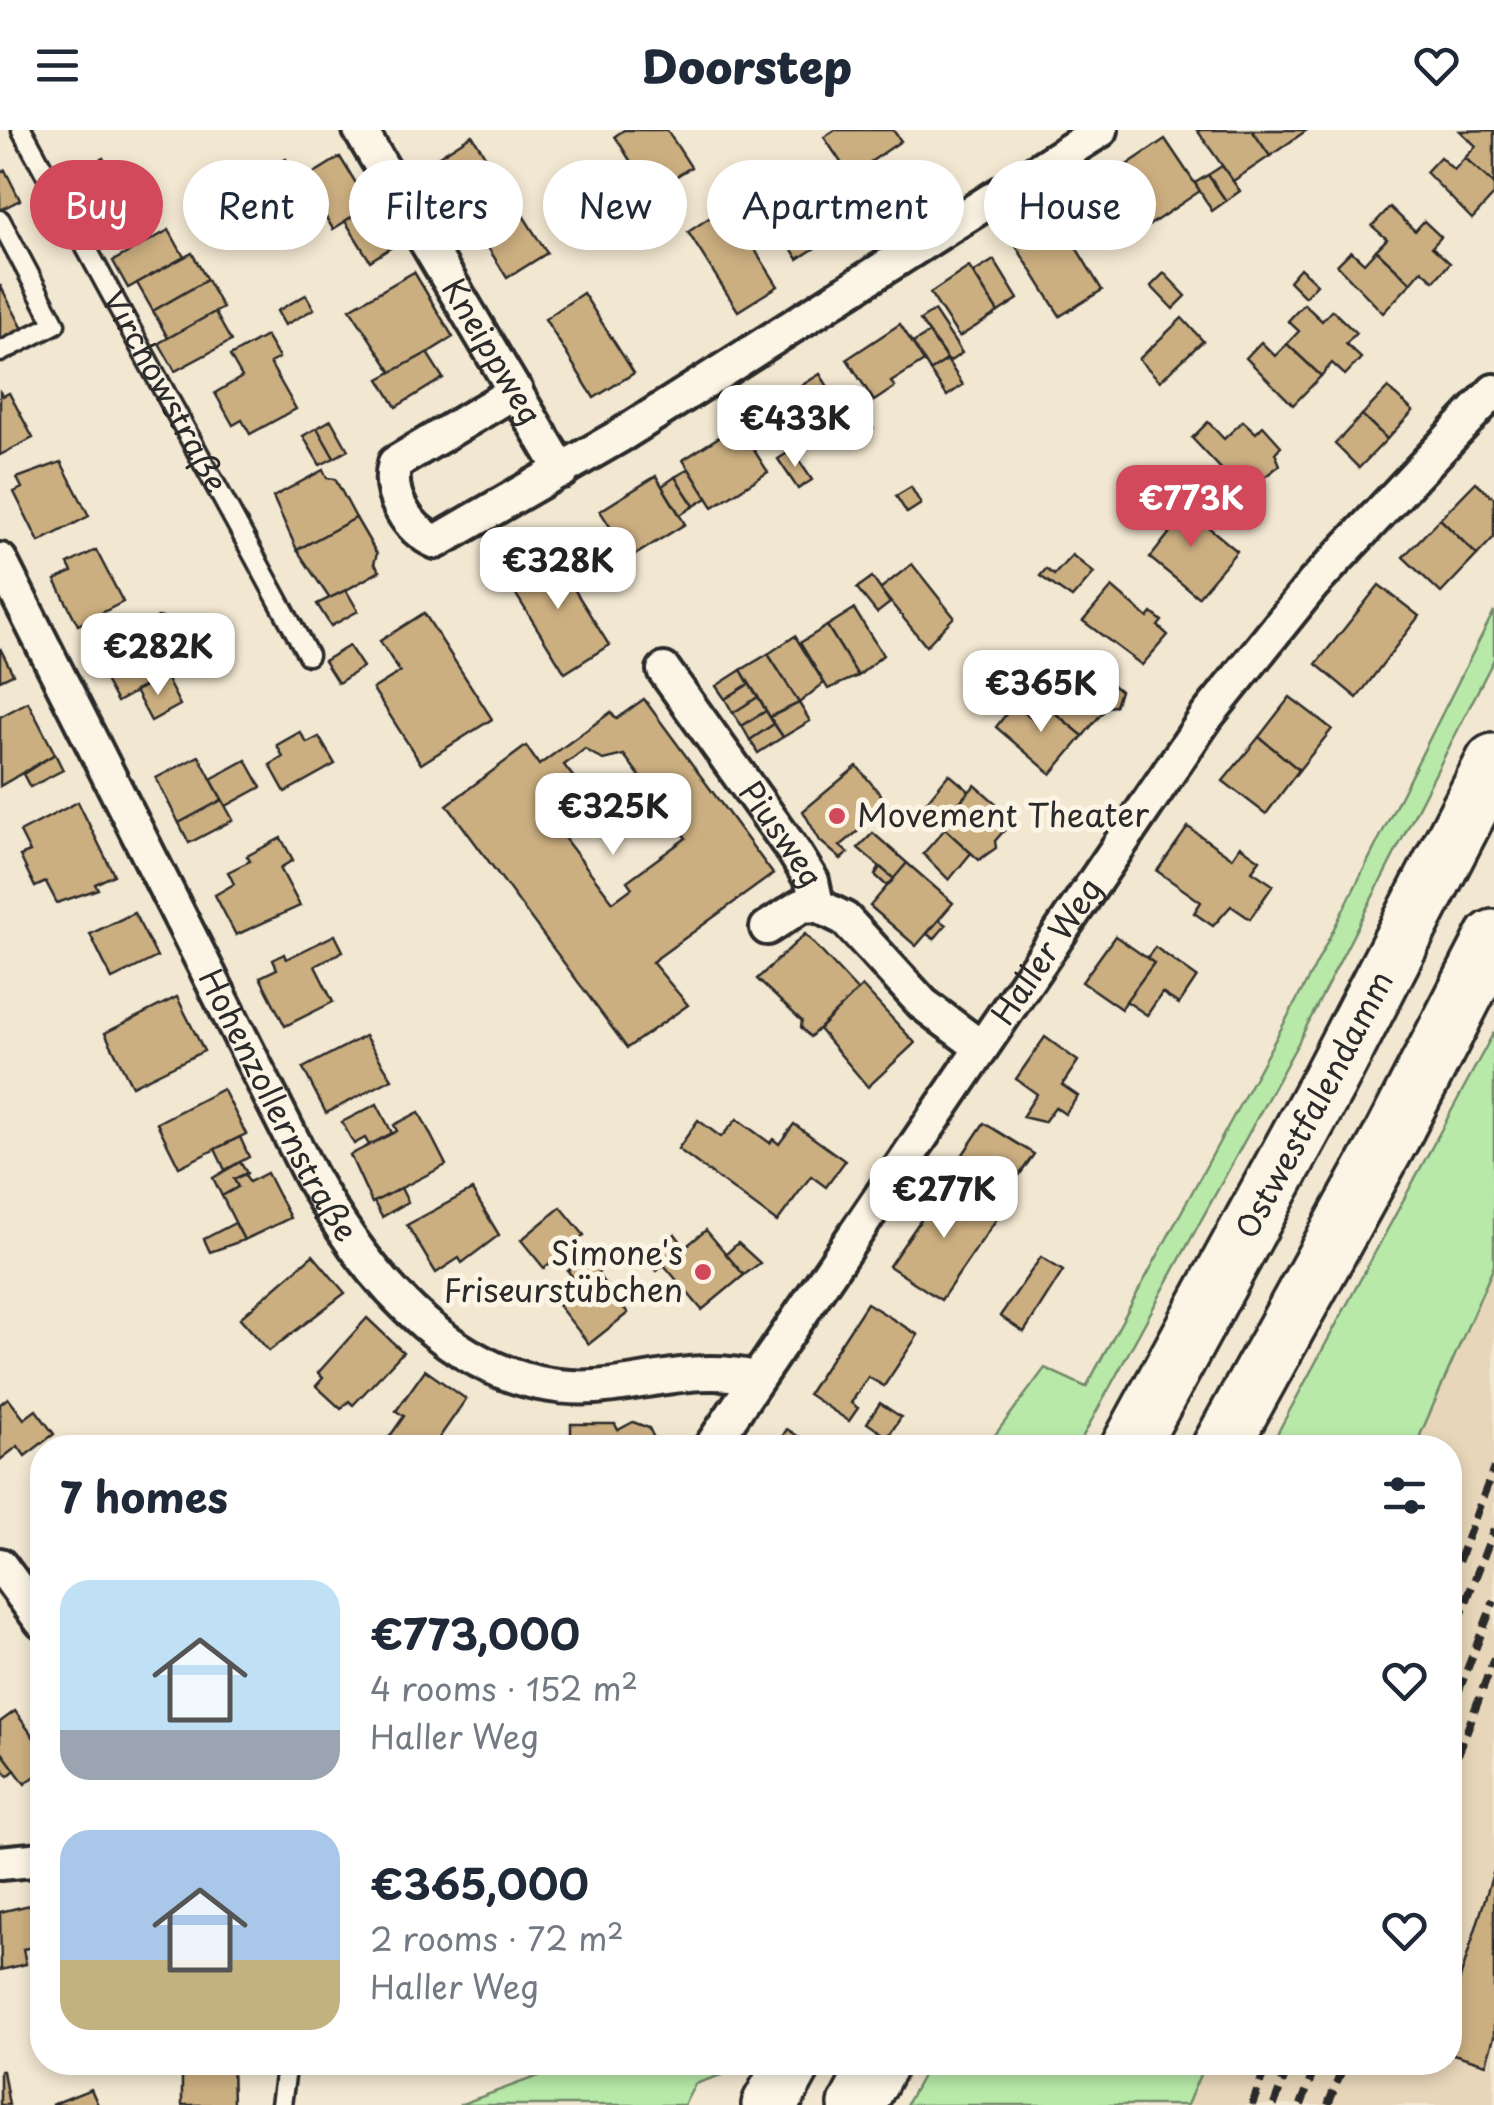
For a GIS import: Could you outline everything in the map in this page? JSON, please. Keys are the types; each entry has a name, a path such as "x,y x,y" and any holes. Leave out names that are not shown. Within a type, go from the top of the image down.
{"highway":[{"name":"Ostwestfalendamm","path":"1136,1435 1329,1081 1494,762"},
{"path":"1227,1435 1393,1134 1494,938"},
{"path":"770,2105 787,2075"},
{"path":"857,2105 873,2075"}],"street":[{"name":"Kneippweg","path":"360,130 562,471"},
{"path":"516,391 395,463 394,492 410,525 436,542 562,471 1101,130"},
{"name":"Haller Weg","path":"718,1435 979,1046 1217,702 1313,584 1494,391"},
{"name":"Hohenzollernstraße","path":"0,560 310,1175 335,1221 390,1288 462,1354 510,1378 550,1388 636,1384 689,1372 723,1370 754,1378"},
{"name":"Piusweg","path":"664,670 794,852 812,881 817,906"},
{"name":"Piusweg","path":"767,928 786,912 817,906 845,919 923,1004 979,1046"},
{"path":"0,1565 30,1606"},
{"path":"0,1863 30,1861"}],"lane":[{"name":"Virchowstraße","path":"22,130 308,654"},
{"path":"0,220 55,324 0,352"},
{"path":"281,2105 285,2075"}],"shaded area":[{"path":"1494,1266 1494,2105 1187,2105 1200,2075 1462,2075 1462,1435 1420,1435"}],"green space":[{"path":"1494,611 1494,659 1297,1045 1084,1435 995,1435 1045,1368 1086,1387 1312,972"},
{"path":"1494,1032 1494,1266 1420,1435 1276,1435"},
{"path":"541,2075 721,2075 695,2084 684,2105 459,2105"},
{"path":"922,2075 1200,2075 1187,2105 906,2105"}],"building":[{"path":"624,130 667,130 686,160 630,160 615,136"},
{"path":"835,130 893,130 901,141 873,160 839,160 824,137"},
{"path":"1197,130 1252,130 1270,156 1233,181"},
{"path":"1252,130 1307,130 1270,156"},
{"path":"1494,130 1494,184 1465,158 1476,146 1460,131"},
{"path":"472,135 488,160 433,160"},
{"path":"1165,139 1200,191 1156,221 1156,160 1134,160"},
{"path":"340,157 349,172 349,219 333,229 329,222 329,164"},
{"path":"1440,157 1454,170 1465,158 1494,184 1494,195 1472,219 1426,172"},
{"path":"1222,166 1240,191 1226,201 1208,175"},
{"path":"5,170 20,200 0,210 0,173"},
{"path":"1208,175 1226,201 1212,211 1195,183"},
{"path":"1390,207 1415,231 1424,221 1441,237 1432,247 1450,263 1434,281 1422,270 1411,283 1376,250 1387,239 1372,226"},
{"path":"523,215 547,253 507,278 490,250 523,250"},
{"path":"707,219 707,250 755,250 778,286 738,311 688,232"},
{"path":"169,230 184,257 128,288 113,261 133,250 163,250 163,233"},
{"path":"363,250 387,250 370,261"},
{"path":"792,250 812,250 798,259"},
{"path":"1018,250 1078,250 1102,290 1060,316"},
{"path":"1376,250 1411,283 1383,313 1337,265 1351,251 1364,263"},
{"path":"192,253 207,280 153,311 137,283"},
{"path":"994,260 1018,299 998,312 973,273"},
{"path":"969,267 998,312 959,337 930,293"},
{"path":"1300,268 1317,284 1305,297 1289,281"},
{"path":"414,272 453,337 393,374 350,309"},
{"path":"1164,273 1186,296 1173,309 1151,286"},
{"path":"207,280 223,308 168,338 153,311"},
{"path":"0,285 24,331 0,343"},
{"path":"583,293 634,373 594,398 545,319"},
{"path":"306,295 314,309 285,325 277,311"},
{"path":"1304,304 1322,321 1332,310 1356,333 1346,344 1361,358 1345,375 1332,363 1321,376 1287,344 1299,331 1288,321"},
{"path":"934,311 962,353 949,362 920,320"},
{"path":"215,312 231,341 175,371 159,343"},
{"path":"1182,318 1203,341 1160,381 1139,359"},
{"path":"900,324 924,361 891,382 895,387 874,401 847,359"},
{"path":"929,333 947,360 930,371 913,343"},
{"path":"266,336 279,358 270,363 296,409 250,434 242,420 233,425 215,393 242,377 230,356"},
{"path":"1261,342 1275,356 1287,344 1321,376 1293,405 1246,358"},
{"path":"427,353 443,378 396,407 379,379"},
{"path":"947,360 963,385 947,396 930,371"},
{"path":"820,374 847,417 820,434 793,391"},
{"path":"1388,388 1413,411 1387,439 1362,415"},
{"path":"793,391 820,434 792,450 765,409"},
{"path":"0,392 3,396 9,393 33,438 0,455"},
{"path":"856,400 873,428 858,438 843,409"},
{"path":"1362,415 1387,439 1359,468 1335,444"},
{"path":"331,420 348,450 334,458 317,428"},
{"path":"1243,421 1256,433 1263,426 1281,446 1275,453 1280,465 1244,493 1192,438 1208,422 1224,439"},
{"path":"738,425 768,472 713,507 683,460"},
{"path":"317,428 334,458 320,465 303,436"},
{"path":"792,450 812,480 798,489 778,459"},
{"path":"61,462 89,516 39,542 14,492 22,488 17,478"},
{"path":"689,469 707,498 694,506 675,477"},
{"path":"323,470 327,478 335,479 356,518 297,550 273,497"},
{"path":"656,476 685,524 630,558 600,511"},
{"path":"675,477 694,506 680,515 662,486"},
{"path":"1476,482 1494,498 1494,537 1477,555 1440,519"},
{"path":"911,487 921,504 907,513 896,496"},
{"path":"1172,497 1237,551 1198,597 1150,558 1175,526 1159,513"},
{"path":"356,518 377,554 374,563 380,571 330,599 297,550"},
{"path":"1440,519 1477,555 1441,593 1403,557"},
{"path":"96,550 123,602 78,625 55,580 72,572 68,564"},
{"path":"551,552 609,645 565,673 507,580"},
{"path":"1072,555 1094,573 1072,598 1040,576 1046,569 1054,575"},
{"path":"912,564 954,617 926,646 880,589"},
{"path":"872,577 890,603 877,613 857,588"},
{"path":"1379,585 1419,616 1357,698 1316,664"},
{"path":"1112,587 1148,618 1152,613 1162,621 1158,626 1168,635 1142,665 1083,621"},
{"path":"346,590 358,611 331,626 317,604"},
{"path":"854,609 883,655 858,676 827,626"},
{"path":"424,613 492,719 421,764 373,689 400,672 380,641"},
{"path":"158,617 167,619 182,638 179,651 184,663 181,671 160,678 137,636 141,627"},
{"path":"827,626 858,676 828,689 800,643"},
{"path":"125,630 129,638 137,634 160,678 117,702 93,658 115,646 111,637"},
{"path":"795,636 824,683 799,703 768,654"},
{"path":"349,646 363,667 338,683 324,661"},
{"path":"0,648 13,674 0,680"},
{"path":"768,654 799,703 770,717 741,670"},
{"path":"1081,659 1120,691 1115,706 1107,707 1083,736 1044,704"},
{"path":"741,670 749,684 725,699 716,686"},
{"path":"165,676 180,705 151,721 135,691"},
{"path":"749,684 758,697 733,713 725,699"},
{"path":"758,697 766,711 742,726 733,713"},
{"path":"1290,697 1332,729 1299,770 1259,737"},
{"path":"644,699 773,874 652,962 688,1005 627,1048 447,805 526,746 539,765 611,712 616,719","holes":["585,749 603,760 624,755 686,838 627,881 632,888 613,902 549,818 585,792 564,765"]},
{"path":"28,702 55,754 0,786 0,717"},
{"path":"799,703 810,721 783,737 770,717"},
{"path":"1014,704 1032,719 1044,704 1083,736 1051,774 996,727"},
{"path":"766,711 774,724 750,740 742,726"},
{"path":"774,724 783,737 758,753 750,740"},
{"path":"300,732 307,743 319,737 335,764 285,792 270,765 283,757 277,745"},
{"path":"1259,737 1299,770 1266,814 1223,781"},
{"path":"55,754 63,770 30,787 23,774"},
{"path":"199,756 222,800 179,823 156,778"},
{"path":"246,760 261,787 226,806 211,779"},
{"path":"857,766 898,816 891,823 880,813 840,846 848,853 841,859 820,841 803,811"},
{"path":"949,774 969,791 941,823 922,807"},
{"path":"975,785 1014,819 995,841 996,848 979,860 940,825"},
{"path":"222,800 233,820 189,843 179,823"},
{"path":"78,802 114,875 95,884 98,889 57,903 46,882 35,887 20,856 30,852 20,832"},
{"path":"1188,827 1232,858 1240,846 1260,860 1252,871 1273,885 1250,919 1231,906 1213,926 1194,913 1201,902 1157,871"},
{"path":"945,829 971,853 949,880 923,854"},
{"path":"873,833 907,863 894,879 858,848"},
{"path":"281,838 293,860 280,868 300,906 236,935 215,895 234,884 228,872 250,861 247,856"},
{"path":"907,863 953,903 916,946 870,906"},
{"path":"880,867 894,879 887,886 875,875"},
{"path":"134,913 157,957 112,979 90,934"},
{"path":"939,920 946,925 934,939 927,934"},
{"path":"805,934 858,991 810,1037 801,1027 802,1021 757,979"},
{"path":"335,935 343,951 315,966 333,1002 285,1026 260,977 277,969 273,960 284,954 286,959"},
{"path":"1115,936 1154,963 1121,1009 1082,982"},
{"path":"1155,947 1197,977 1179,1004 1162,993 1147,1015 1126,1001 1154,963 1147,958"},
{"path":"862,986 915,1043 868,1087 819,1029"},
{"path":"177,997 204,1051 132,1086 105,1033"},
{"path":"365,1036 392,1079 326,1113 303,1068"},
{"path":"1045,1037 1078,1061 1062,1085 1078,1096 1065,1114 1055,1107 1044,1122 1022,1117 1037,1094 1016,1079"},
{"path":"223,1089 246,1134 179,1167 157,1123"},
{"path":"377,1104 392,1133 369,1145 365,1138 354,1144 342,1122"},
{"path":"419,1112 446,1165 372,1203 350,1155 397,1131 394,1125"},
{"path":"737,1119 770,1143 773,1139 779,1144 794,1124 845,1161 826,1187 811,1176 777,1222 678,1149 698,1120 721,1137"},
{"path":"984,1123 1034,1154 993,1213 945,1181"},
{"path":"240,1137 249,1157 225,1170 215,1149"},
{"path":"240,1162 247,1173 234,1179 238,1187 222,1196 213,1178"},
{"path":"267,1173 290,1218 244,1240 222,1196 238,1187 234,1179 245,1174 249,1182"},
{"path":"947,1182 998,1217 941,1300 889,1266"},
{"path":"401,1188 408,1202 382,1217 374,1202"},
{"path":"472,1190 499,1235 462,1263 459,1258 436,1273 407,1225"},
{"path":"561,1207 584,1235 544,1268 521,1240"},
{"path":"235,1223 244,1240 210,1252 204,1239"},
{"path":"706,1230 744,1275 702,1310 664,1265"},
{"path":"675,1234 685,1247 657,1271 647,1258"},
{"path":"738,1243 760,1263 744,1275 726,1254"},
{"path":"594,1250 607,1266 580,1287 568,1271"},
{"path":"313,1255 345,1293 269,1351 240,1318"},
{"path":"1041,1257 1063,1271 1024,1332 1000,1316"},
{"path":"597,1274 628,1313 589,1344 558,1305"},
{"path":"867,1303 918,1335 884,1386 868,1377 851,1403 858,1408 849,1421 808,1394"},
{"path":"367,1318 403,1352 353,1405 349,1401 341,1409 316,1386 323,1378 318,1373"},
{"path":"425,1370 466,1399 441,1435 391,1435 404,1416 396,1411"},
{"path":"8,1398 24,1419 36,1410 54,1434 30,1435 30,1452 25,1456 18,1446 0,1460 0,1404"},
{"path":"880,1403 901,1417 889,1435 867,1423"},
{"path":"633,1422 649,1428 652,1435 571,1435 571,1424 615,1424 618,1430"},
{"path":"15,1711 30,1732 30,1780 25,1784 0,1750 0,1722"},
{"path":"0,1750 15,1770 8,1776 0,1765"},
{"path":"1494,1870 1494,2037 1486,2064 1462,2057 1462,1973"},
{"path":"30,1905 30,1948 23,1949 26,1964 1,1970 0,1912"},
{"path":"3,2071 9,2105 0,2105"},
{"path":"182,2075 232,2075 233,2105 182,2105"},
{"path":"91,2089 98,2105 51,2105"}],"railway":[{"path":"1462,1552 1494,1468"},
{"path":"1462,1613 1494,1529"},
{"path":"1462,1682 1494,1601"},
{"path":"1462,1744 1494,1659"},
{"path":"1252,2105 1263,2075"},
{"path":"1274,2105 1285,2075"},
{"path":"1301,2105 1312,2075"},
{"path":"1328,2105 1340,2075"}],"place":[{"name":"Movement Theater","path":"837,816"},
{"name":"Simone's Friseurstübchen","path":"703,1272"}]}
